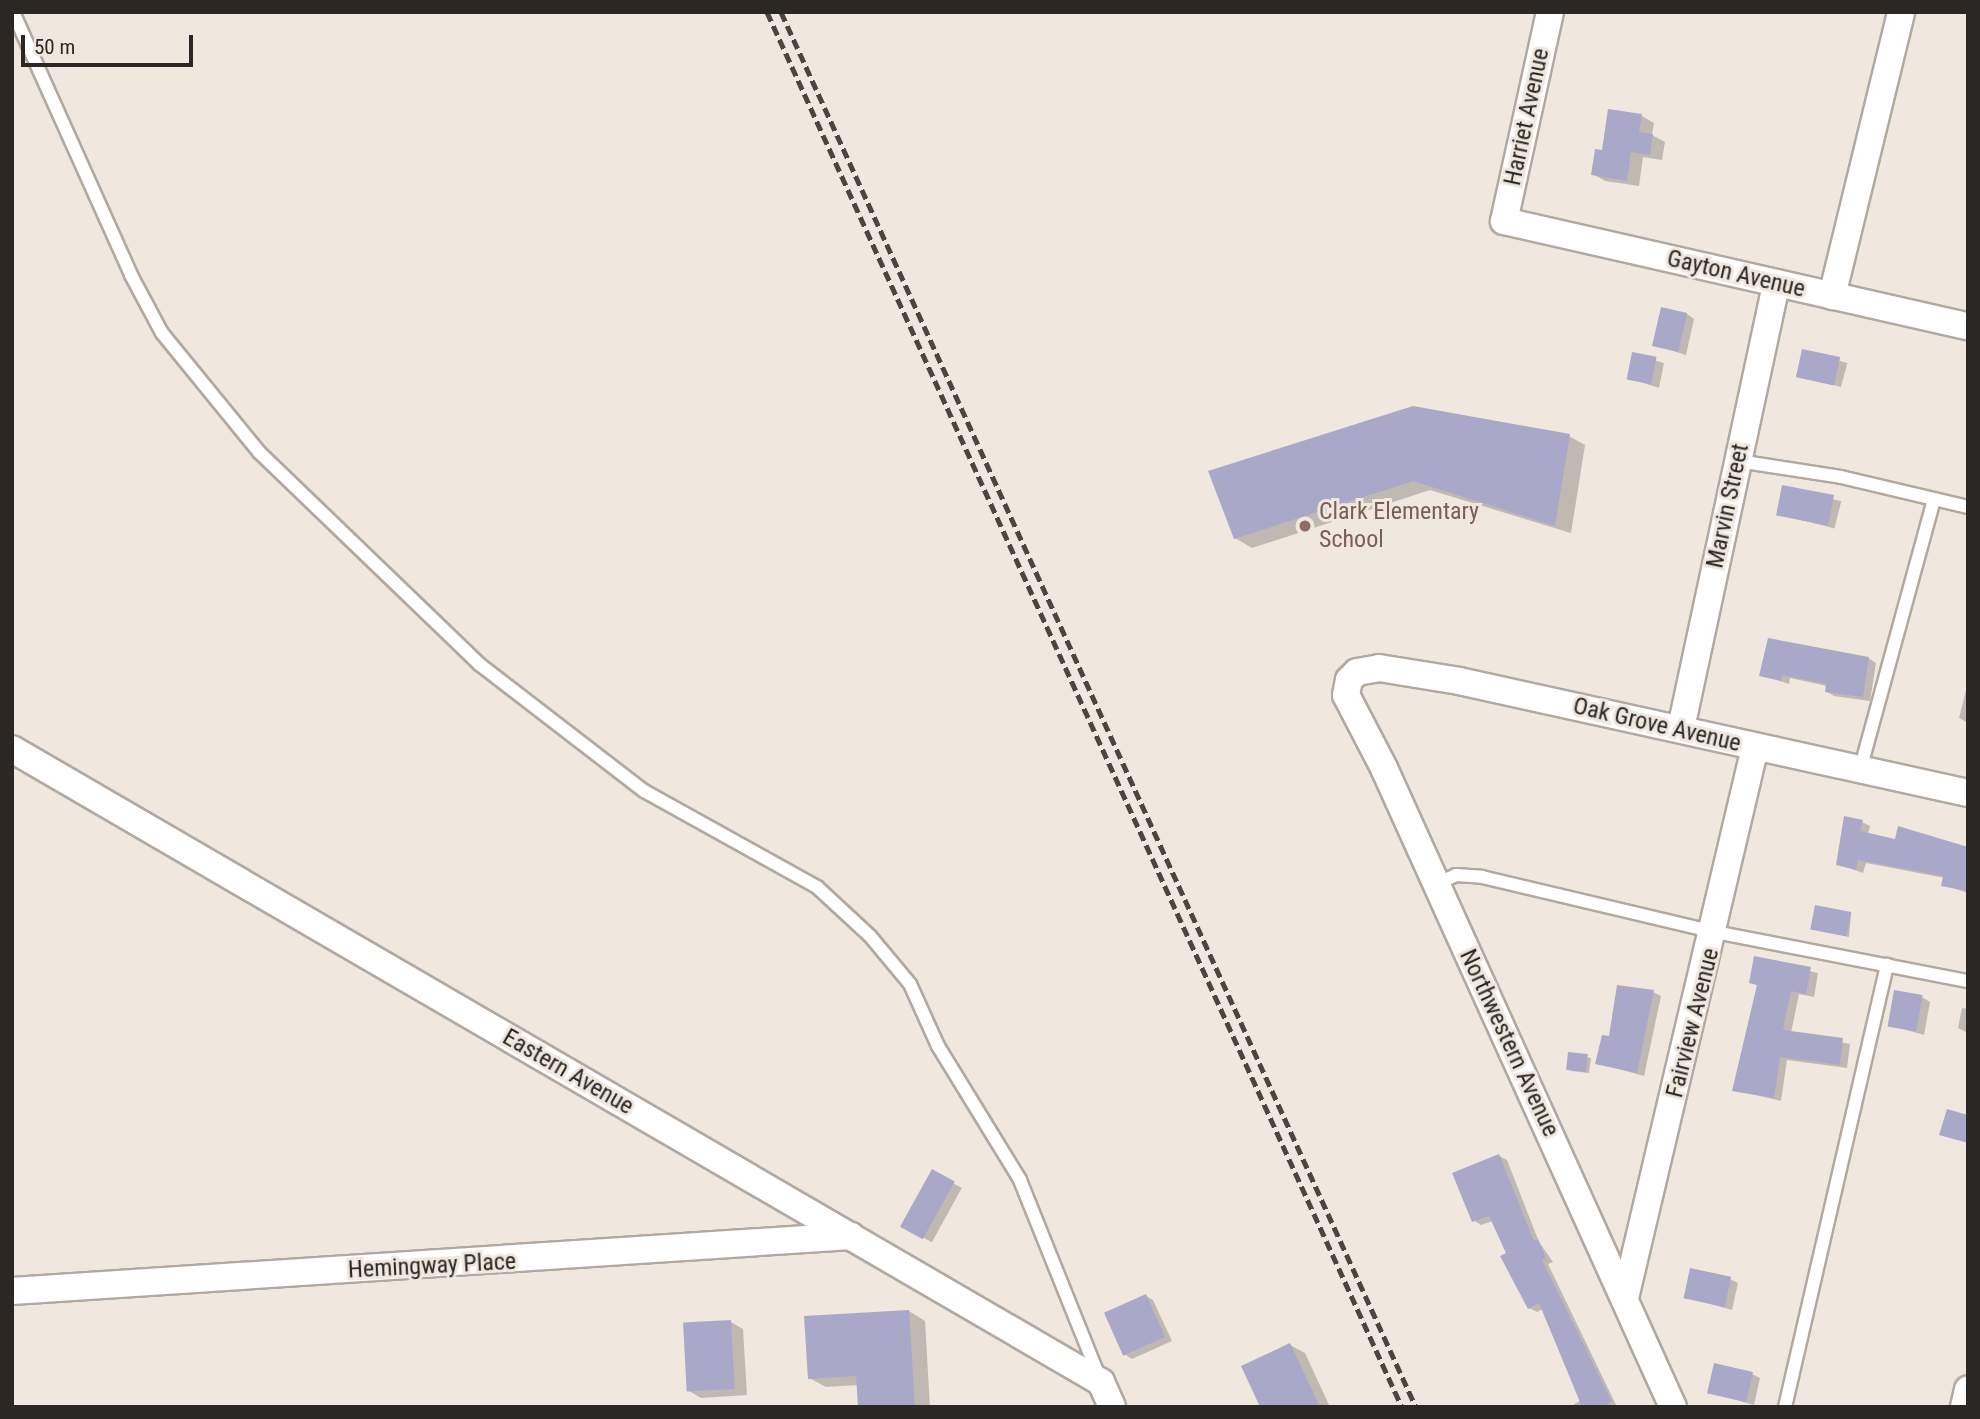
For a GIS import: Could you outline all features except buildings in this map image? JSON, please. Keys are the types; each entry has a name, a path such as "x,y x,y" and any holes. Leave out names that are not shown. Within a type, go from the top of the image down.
{"street":[{"name":"Harriet Avenue","path":"1504,221 1550,12"},
{"path":"1832,296 1901,12"},
{"name":"Gayton Avenue","path":"1504,221 1968,326"},
{"name":"Marvin Street","path":"1681,728 1776,283"},
{"name":"Oak Grove Avenue","path":"1349,680 1357,672 1379,668 1681,728 1755,747 1968,793"},
{"name":"Northwestern Avenue","path":"1349,680 1346,695 1436,884 1672,1407"},
{"name":"Fairview Avenue","path":"1625,1298 1715,932 1755,747"},
{"name":"Eastern Avenue","path":"12,749 1101,1382"},
{"name":"Hemingway Place","path":"12,1291 851,1236"},
{"path":"1101,1382 1112,1407"},
{"path":"1964,1407 1968,1389"}],"lane":[{"path":"13,12 125,263 162,333 259,452 500,681 644,791 817,887 870,936 910,984 938,1046 1020,1180 1101,1382"},
{"path":"1738,461 1840,477 1968,507"},
{"path":"1860,769 1934,500"},
{"path":"1436,884 1456,875 1482,877 1715,932 1968,981"},
{"path":"1785,1407 1887,965"}],"railway":[{"path":"767,12 1402,1407"},
{"path":"781,12 1416,1407"}],"place":[{"name":"Clark Elementary School","path":"1305,526"}]}
